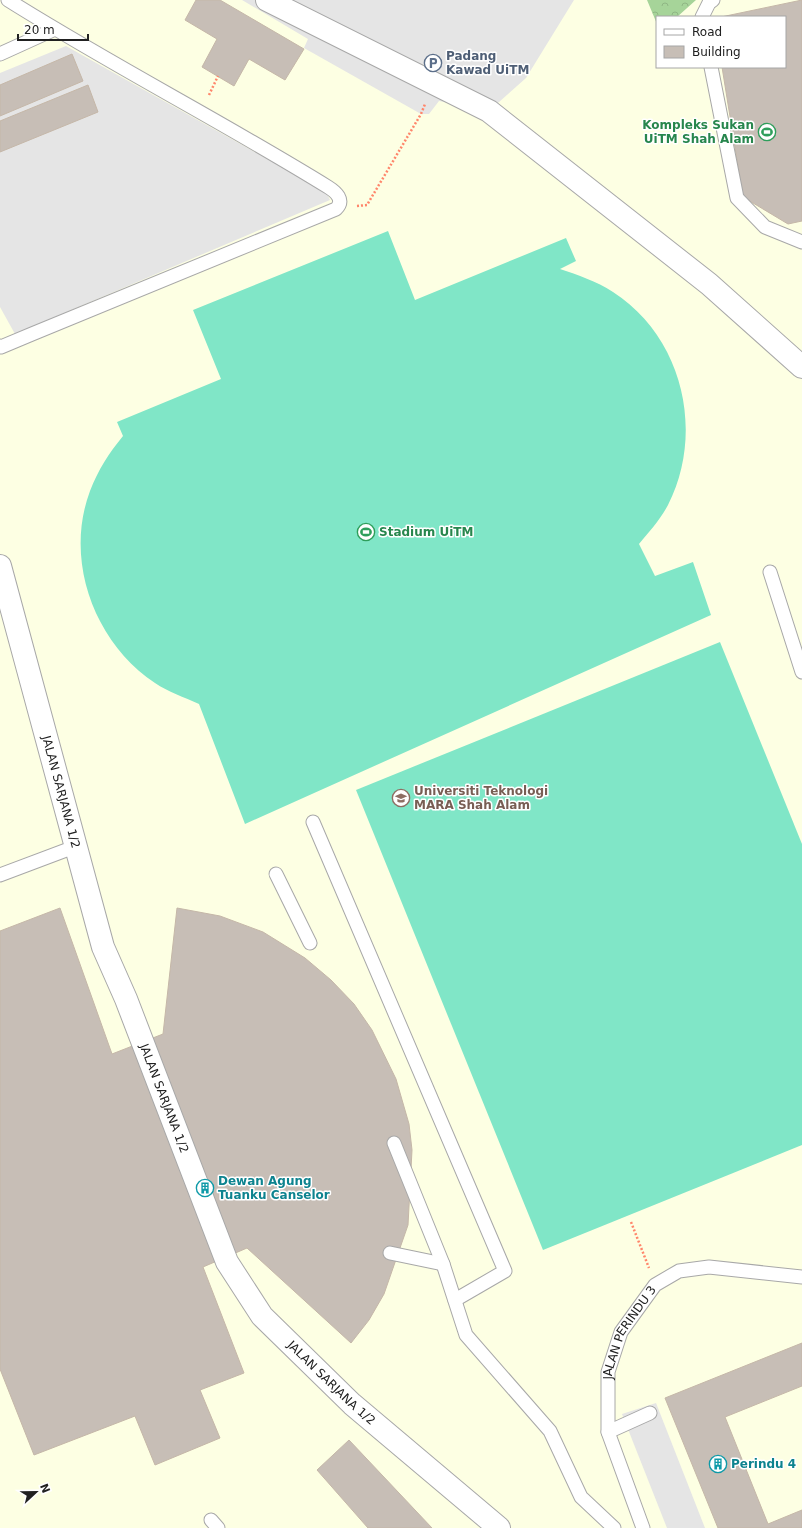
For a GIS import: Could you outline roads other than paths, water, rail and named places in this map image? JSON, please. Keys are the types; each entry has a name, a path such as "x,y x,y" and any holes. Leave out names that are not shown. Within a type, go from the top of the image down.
{"street":[{"path":"267,0 489,111 709,284 802,367"},
{"name":"JALAN SARJANA 1/2","path":"0,566 77,846 103,947 126,999 227,1262 262,1316 323,1376 352,1404 499,1528"}],"lane":[{"path":"0,346 1,347 336,209 339,206 340,199 336,193 328,187 261,146 55,30 20,4 8,0"},
{"path":"702,16 709,3 713,0"},
{"path":"0,54 55,30"},
{"path":"711,68 737,198 765,227 802,242"},
{"path":"770,572 802,672"},
{"path":"313,822 505,1271 455,1300"},
{"path":"0,875 77,846"},
{"path":"276,874 310,943"},
{"path":"394,1143 443,1264 466,1335 550,1431 581,1497 614,1528"},
{"path":"390,1253 443,1264"},
{"name":"JALAN PERINDU 3","path":"644,1528 608,1432 608,1372 621,1332 655,1285 679,1272 708,1267 802,1277"},
{"path":"608,1432 650,1413"}],"place":[{"name":"Padang Kawad UiTM","path":"433,63"},
{"name":"Kompleks Sukan UiTM Shah Alam","path":"767,132"},
{"name":"Stadium UiTM","path":"366,532"},
{"name":"Universiti Teknologi MARA Shah Alam","path":"401,798"},
{"name":"Dewan Agung Tuanku Canselor","path":"205,1188"},
{"name":"Perindu 4","path":"718,1464"}]}
